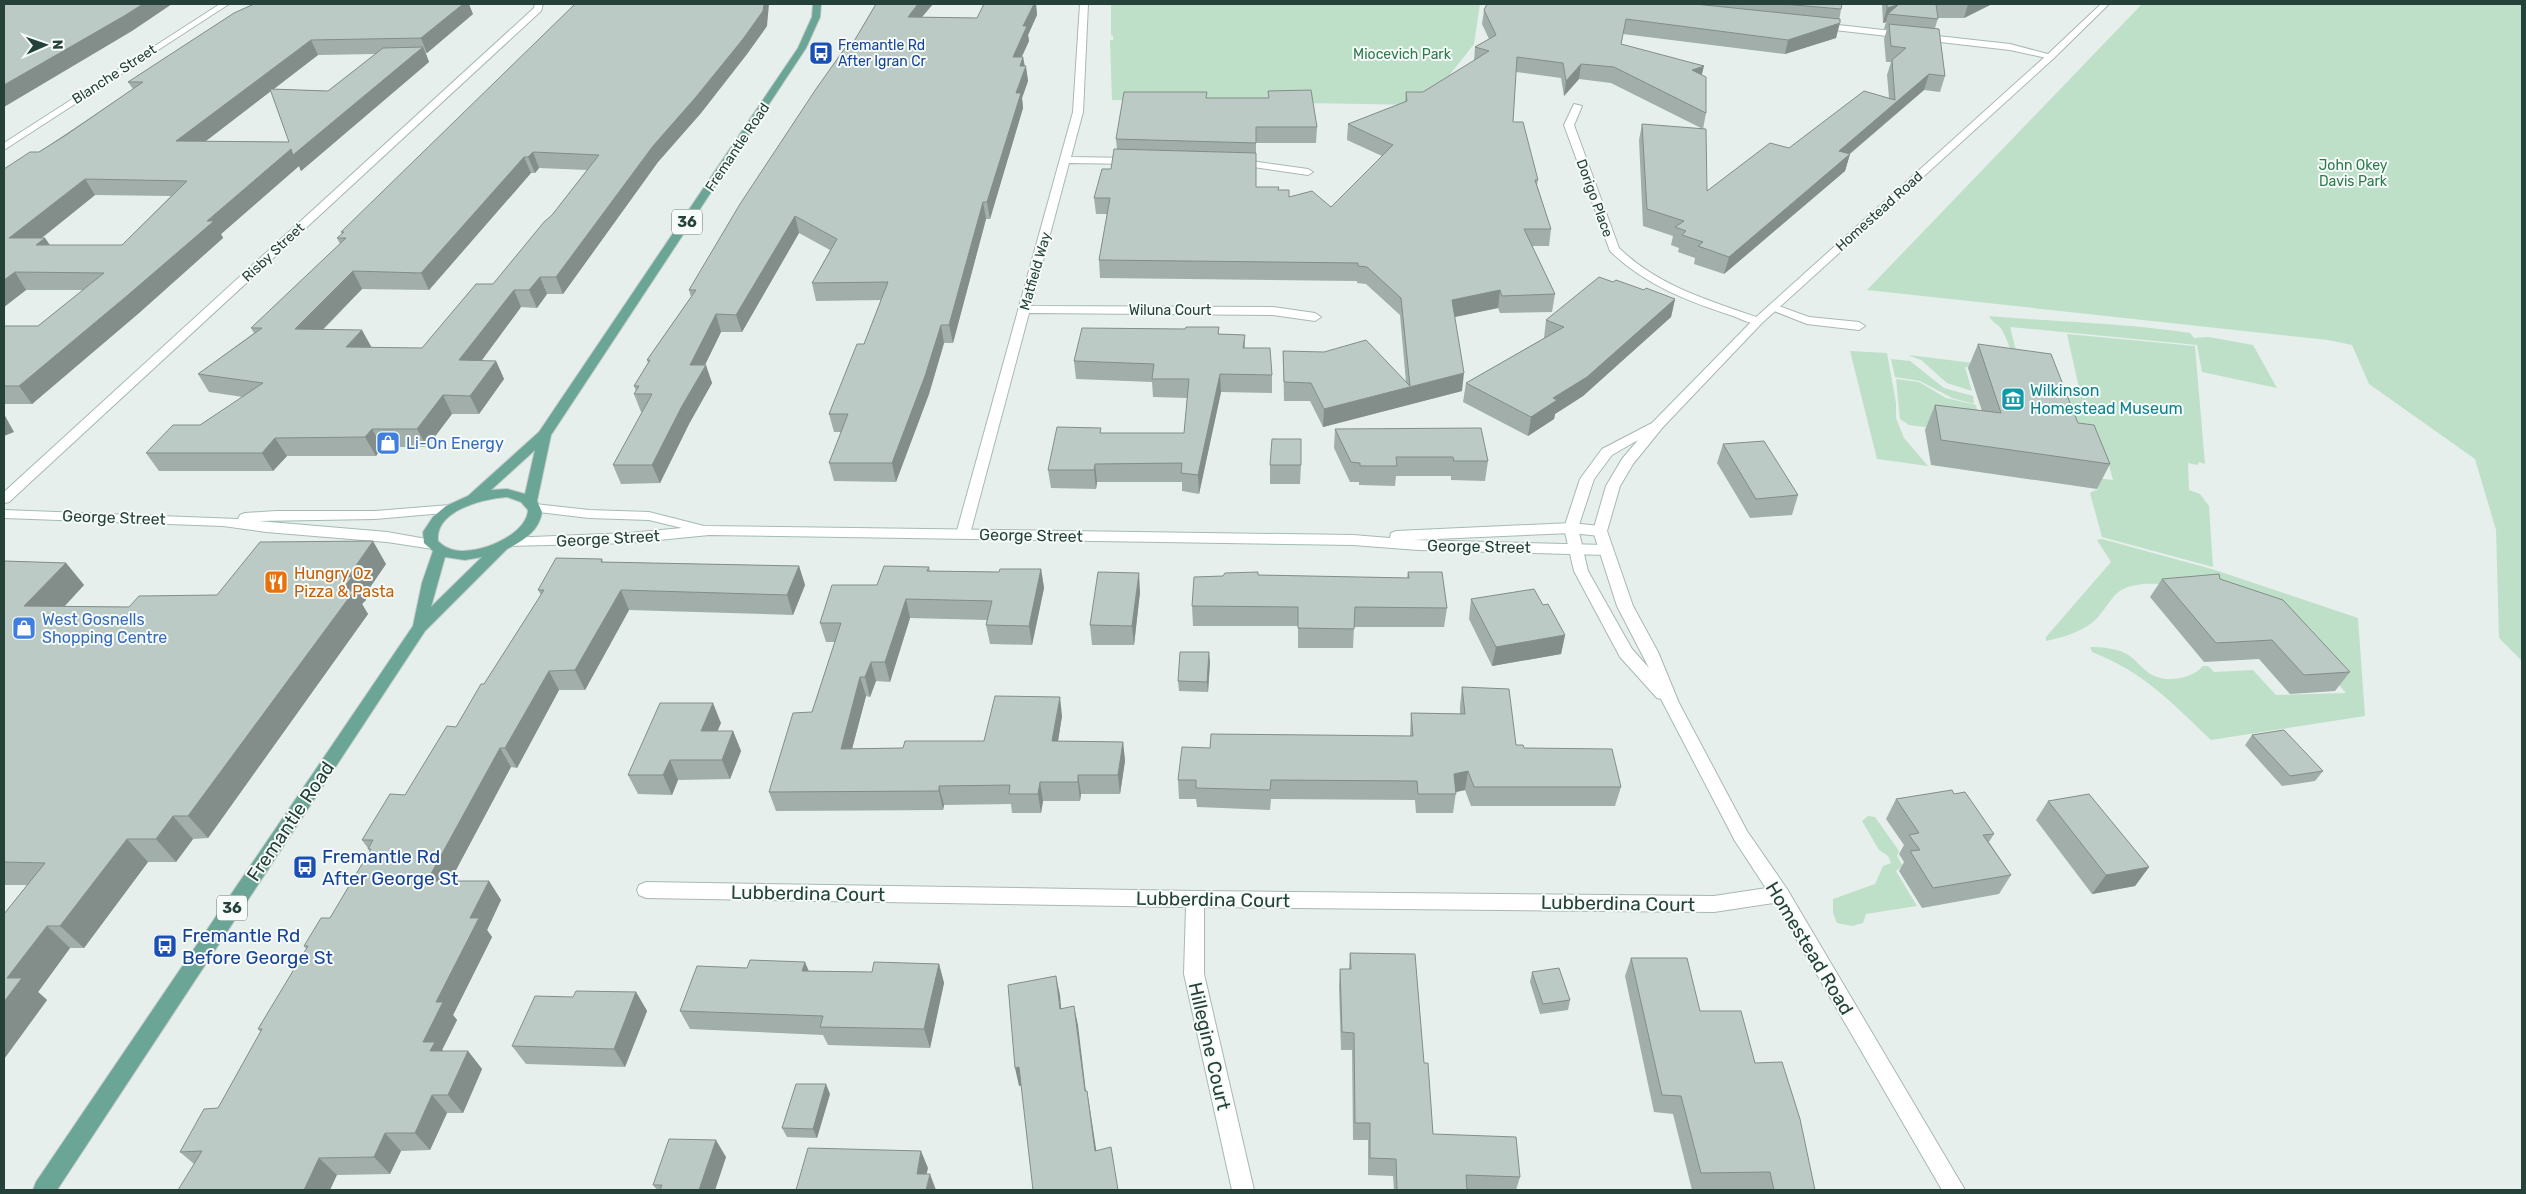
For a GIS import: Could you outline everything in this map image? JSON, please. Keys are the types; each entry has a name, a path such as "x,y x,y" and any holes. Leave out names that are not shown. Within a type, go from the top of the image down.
{"main road":[{"name":"Fremantle Road","path":"420,627 436,547 430,535 434,525 450,510 472,498 544,435 802,48 816,17 817,4"},
{"name":"Fremantle Road","path":"44,1190 420,627 505,545 528,528 534,518 532,504 544,435"},
{"path":"472,498 505,493 520,495 532,504"},
{"path":"436,547 452,555 468,555 505,545"}],"street":[{"name":"Blanche Street","path":"4,147 225,4"},
{"name":"Risby Street","path":"4,499 538,9 539,4"},
{"name":"Matfield Way","path":"963,534 1078,112 1084,4"},
{"name":"Homestead Road","path":"1954,1190 1780,894 1741,836 1670,703 1650,652 1625,606 1600,531 1613,486 1627,462 1658,424 1758,321 2051,56 2105,4"},
{"path":"1812,25 2010,47 2051,56"},
{"name":"Dorigo Place","path":"1577,106 1569,125 1614,249 1626,263 1660,284 1758,321"},
{"path":"1066,160 1145,161"},
{"path":"1229,162 1248,162 1308,172"},
{"path":"1773,307 1807,320 1859,326"},
{"name":"Wiluna Court","path":"1024,309 1273,311 1315,317"},
{"name":"Homestead Road","path":"1658,424 1629,438 1607,452 1587,479 1571,528 1574,549 1581,571 1626,653 1670,703"},
{"name":"George Street","path":"532,504 649,516 709,530"},
{"name":"George Street","path":"223,521 276,515 375,515 450,510"},
{"name":"George Street","path":"4,514 223,521 266,527 387,536 436,547"},
{"name":"George Street","path":"1353,540 1427,533 1571,528 1600,531"},
{"name":"George Street","path":"505,545 629,538 709,530 1353,540 1418,545 1606,550"},
{"name":"Lubberdina Court","path":"646,890 1195,899 1714,904 1780,894"},
{"name":"Hillegine Court","path":"1195,899 1194,974 1243,1190"}],"green space":[{"name":"Miocevich Park","path":"1111,4 1480,4 1474,44 1426,105 1112,100 1110,40 1113,40 1113,36 1111,35"},
{"name":"John Okey Davis Park","path":"2142,4 2522,4 2522,661 2499,638 2496,530 2475,459 2369,384 2352,345 2328,340 1867,290"},
{"path":"1989,316 2165,330 2190,333 2194,338 2209,337 2253,345 2277,388 2202,372 2197,345 2010,327 2020,366 2002,330"},
{"path":"2067,334 2195,346 2205,464 2199,462 2198,465 2188,463 2189,490 2200,494 2209,506 2213,567 2102,537 2090,493 2098,489 2096,478 2113,480 2108,462 2088,459 2059,395 2081,397"},
{"path":"1850,351 1887,353 1896,403 1896,418 1904,438 1928,466 1877,459"},
{"path":"1908,355 2015,368 2012,372 1965,367 1972,391 1947,383 1921,360"},
{"path":"1891,359 1910,361 1944,388 1973,396 1974,404 1952,398 1920,381 1895,377"},
{"path":"1896,379 1919,382 1946,398 1976,405 1982,434 1909,425 1900,419"},
{"path":"2102,539 2215,570 2358,618 2365,716 2211,740 2183,713 2142,679 2111,660 2092,652 2090,647 2108,648 2125,653 2149,673 2162,678 2177,679 2185,677 2203,666 2208,666 2214,672 2253,670 2276,695 2346,693 2318,661 2160,584 2142,584 2124,588 2115,595 2099,616 2088,626 2071,634 2046,641 2046,637 2111,562 2097,540"},
{"path":"1868,816 1875,817 1899,851 1897,856 1903,866 1896,871 1917,906 1866,914 1863,923 1852,926 1837,923 1833,913 1833,899 1875,884 1883,866 1891,863 1888,856 1879,850 1862,821"}],"building":[{"path":"4,4 143,4 4,85"},
{"path":"254,4 463,4 421,38 311,40 176,141 289,142 270,89 328,91 383,48 423,47 293,155 291,149 207,221 214,221 19,386 4,386 4,326 38,326 104,273 15,272 4,280 4,169 30,152 39,152 66,135 143,82 128,82 234,13","holes":["85,179 187,181 122,245 36,245 45,238 9,238"]},
{"path":"575,4 764,4 763,11 743,39 653,146 556,277 540,277 529,290 514,290 459,360 496,361 470,396 443,395 417,429 372,429 365,437 275,438 262,453 146,453 173,425 200,425 263,383 198,374 262,328 251,328 346,238 337,238 344,232 341,232","holes":["533,152 599,155 552,215 544,222 493,284 476,284 422,348 346,347 362,330 295,329 353,271 421,273 524,157 528,157"]},
{"path":"876,4 918,4 908,17 977,18 984,4 1034,4 1023,26 1027,26 1013,57 1023,57 1020,66 1026,66 1016,93 1021,93 987,202 983,202 949,325 941,325 925,376 892,463 829,463 848,414 829,414 857,344 864,344 888,282 812,283 837,239 795,216 736,315 716,314 690,365 706,365 682,406 652,465 613,465 652,394 634,394 639,386 634,386 650,360 647,360 696,290 689,290 740,204 816,89 845,48 850,48"},
{"path":"1487,4 1695,4 1840,19 1840,23 1788,40 1626,19 1621,44 1704,66 1692,70 1706,77 1706,113 1614,67 1581,64 1566,81 1563,63 1517,57 1513,122 1523,122 1538,180 1535,180 1551,229 1524,229 1555,294 1502,296 1500,290 1452,300 1464,373 1324,409 1311,383 1284,382 1283,351 1324,352 1366,340 1410,386 1401,298 1367,267 1358,266 1358,263 1099,260 1110,198 1094,198 1102,169 1111,169 1114,149 1256,153 1256,187 1279,187 1278,190 1289,190 1289,197 1312,191 1331,207 1393,145 1348,124 1407,101 1406,92 1423,92 1489,51 1475,47 1496,35 1484,10"},
{"path":"1783,4 1842,4 1841,9"},
{"path":"1887,4 1936,4 1938,19 1888,14 1898,5 1887,8"},
{"path":"1889,24 1939,29 1945,76 1929,74 1839,151 1850,154 1729,257 1698,246 1703,242 1682,235 1686,231 1675,227 1684,221 1647,209 1642,124 1706,129 1707,191 1770,143 1789,148 1864,91 1895,100 1892,60 1906,48 1891,46"},
{"path":"1311,90 1317,127 1256,127 1256,143 1116,139 1124,92 1207,92 1206,98 1269,98 1268,91"},
{"path":"1599,277 1613,282 1616,280 1644,290 1646,288 1675,299 1587,377 1553,398 1557,400 1531,417 1466,383 1564,327 1546,320"},
{"path":"1186,327 1219,327 1218,334 1245,335 1243,348 1270,348 1272,375 1220,374 1198,475 1181,473 1182,463 1095,464 1094,470 1048,470 1057,427 1101,428 1100,433 1184,433 1189,379 1152,379 1154,364 1074,361 1082,328 1185,329"},
{"path":"1978,344 2051,354 2078,423 2094,425 2110,464 1941,440 1935,405 2001,413"},
{"path":"1481,428 1488,461 1454,461 1453,457 1396,457 1397,466 1360,466 1360,463 1351,462 1335,429"},
{"path":"1272,439 1301,439 1301,465 1270,465"},
{"path":"1764,441 1798,495 1756,499 1723,444"},
{"path":"373,541 348,577 352,577 341,591 354,591 188,816 173,816 156,839 127,839 60,926 47,926 7,978 22,978 4,1002 4,914 45,863 4,862 4,561 66,563 24,606 129,607 139,596 217,595 260,542"},
{"path":"556,558 602,559 601,562 799,566 787,595 621,590 575,670 549,671 505,748 500,748 427,881 489,881 470,918 479,918 436,1002 443,1002 423,1042 435,1042 430,1051 468,1051 448,1095 432,1095 415,1133 385,1133 374,1157 319,1158 304,1190 178,1190 202,1151 180,1152 204,1109 218,1108 262,1029 258,1029 308,946 304,946 321,918 330,918 371,849 368,849 373,840 362,840 390,794 405,795 447,726 456,727 481,684 484,684 544,590 538,590"},
{"path":"884,566 929,567 927,571 999,572 1000,569 1041,569 1029,626 986,625 992,601 906,599 885,662 871,662 865,677 860,677 841,749 903,748 905,741 984,741 995,696 1060,697 1052,741 1123,742 1118,775 1078,775 1078,782 1040,782 1038,794 1009,794 1010,785 939,786 939,791 769,792 793,713 812,712 841,623 820,623 832,585 877,585"},
{"path":"1098,572 1139,573 1132,626 1090,625"},
{"path":"1258,572 1258,575 1409,578 1408,572 1442,572 1447,608 1355,607 1354,629 1298,628 1298,607 1192,606 1194,577 1223,576 1225,573"},
{"path":"2219,574 2220,579 2283,600 2350,672 2304,675 2272,640 2216,643 2162,579"},
{"path":"1534,589 1543,605 1548,604 1565,635 1496,647 1471,599"},
{"path":"1180,652 1209,652 1207,682 1178,681"},
{"path":"1462,687 1509,689 1516,745 1523,745 1524,748 1612,749 1621,787 1474,787 1468,771 1454,774 1456,794 1418,794 1417,781 1271,780 1270,790 1196,788 1196,780 1178,780 1182,747 1210,748 1211,734 1413,736 1411,713 1465,714"},
{"path":"660,703 713,703 701,731 733,731 722,760 670,760 663,775 628,775"},
{"path":"2284,730 2323,771 2290,776 2252,735"},
{"path":"1952,790 1954,794 1965,792 1994,834 1983,835 2011,875 1933,888 1910,851 1920,850 1909,835 1919,833 1896,799"},
{"path":"2089,794 2149,867 2106,875 2048,801"},
{"path":"1350,953 1415,954 1424,1063 1428,1063 1433,1134 1516,1137 1520,1177 1466,1175 1467,1190 1397,1190 1396,1159 1370,1158 1370,1123 1355,1123 1354,1033 1342,1032 1340,969 1351,969"},
{"path":"1631,958 1687,958 1700,1011 1741,1011 1755,1063 1782,1062 1800,1119 1815,1190 1774,1190 1770,1172 1701,1173 1681,1096 1662,1095"},
{"path":"750,960 805,962 802,971 872,972 874,962 939,964 924,1029 820,1027 823,1016 680,1011 697,966 747,968"},
{"path":"1559,968 1570,1000 1543,1004 1532,972"},
{"path":"1056,976 1060,1009 1074,1006 1095,1151 1111,1147 1118,1190 1033,1190 1019,1067 1015,1068 1008,985"},
{"path":"576,991 636,992 614,1049 512,1046 535,996 573,997"},
{"path":"796,1084 826,1084 813,1129 782,1128"},
{"path":"669,1139 716,1140 699,1190 660,1190 662,1185 653,1185"},
{"path":"808,1148 921,1151 917,1174 930,1174 926,1190 796,1190"}],"place":[{"name":"Fremantle Rd After Igran Cr","path":"821,53"},
{"name":"Wilkinson Homestead Museum","path":"2013,399"},
{"name":"Li-On Energy","path":"388,443"},
{"name":"Hungry Oz Pizza & Pasta","path":"276,582"},
{"name":"West Gosnells Shopping Centre","path":"24,628"},
{"name":"Fremantle Rd After George St","path":"305,867"},
{"name":"Fremantle Rd Before George St","path":"165,946"}]}
